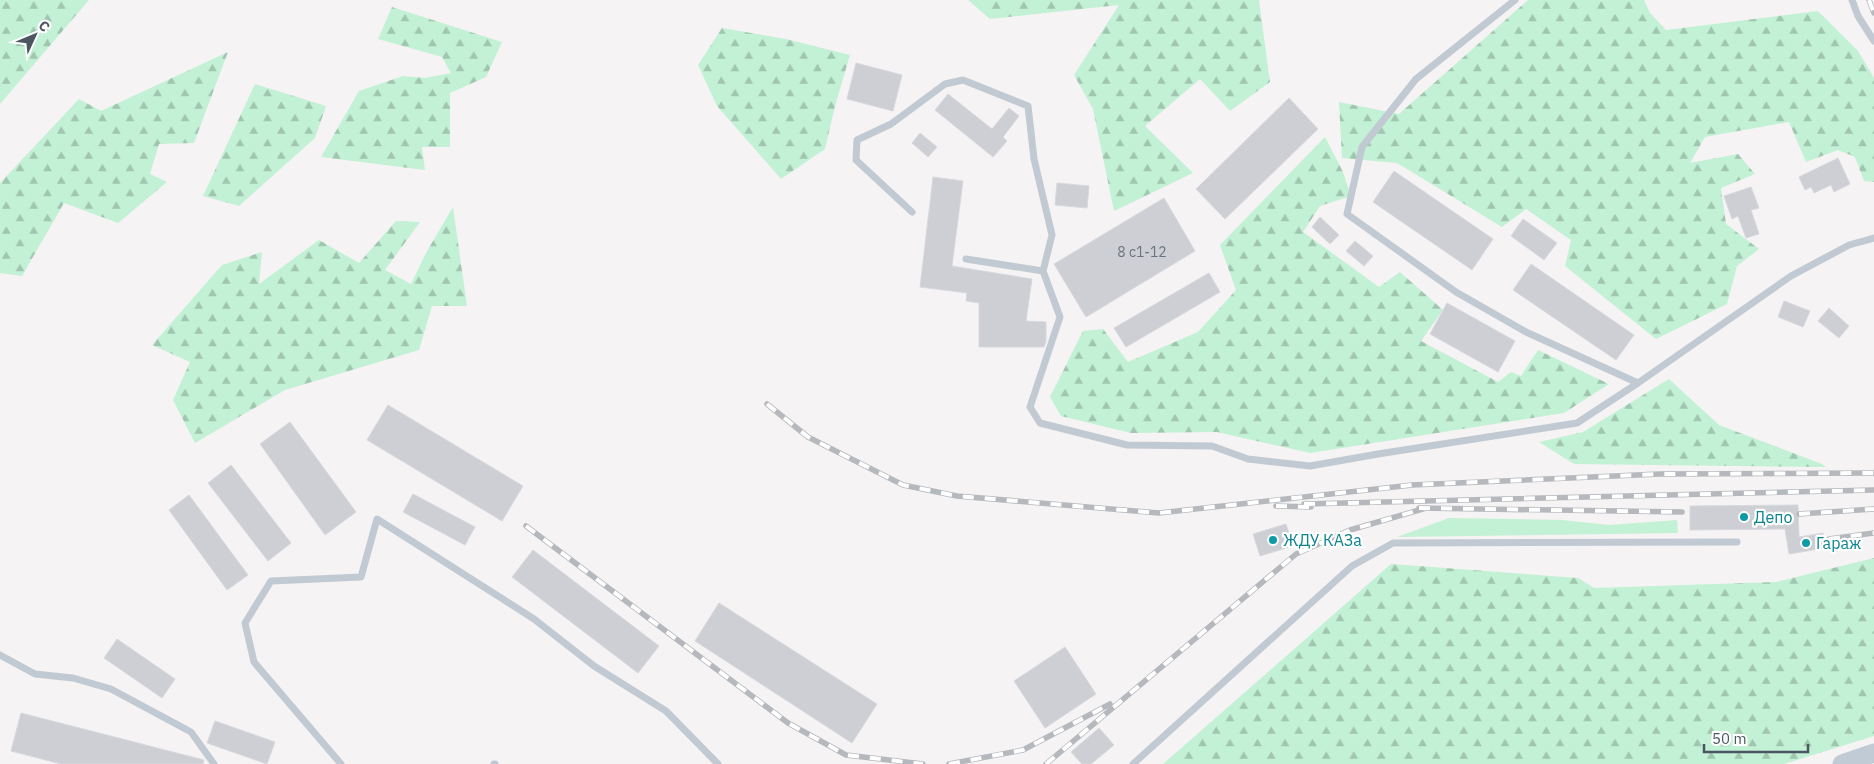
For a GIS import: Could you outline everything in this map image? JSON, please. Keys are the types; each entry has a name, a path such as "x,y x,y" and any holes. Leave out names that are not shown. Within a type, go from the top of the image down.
{"main road":[{"path":"1842,764 1874,754"}],"lane":[{"path":"1516,0 1416,79 1362,147 1347,214 1456,292 1526,332 1638,383"},
{"path":"1852,0 1858,16 1874,41"},
{"path":"912,212 856,160 857,140 891,124 945,84 963,80 1028,106 1034,159 1052,235 1043,271 1060,318 1030,406 1040,423 1127,445 1212,446 1248,459 1310,466 1577,423 1638,383 1791,276 1849,245 1874,238"},
{"path":"966,259 1043,271"},
{"path":"341,764 254,662 245,623 271,581 360,577 377,519 534,620 594,666 666,711 718,764"},
{"path":"1133,764 1352,566 1392,543 1737,542"},
{"path":"0,655 35,674 73,678 111,689 191,732 214,764"}],"green space":[{"path":"0,0 89,0 0,104"},
{"path":"968,0 1259,0 1270,82 1230,111 1200,79 1145,126 1193,173 1114,211 1093,109 1074,75 1119,5 990,19"},
{"path":"1528,0 1644,0 1650,13 1666,30 1818,11 1858,51 1874,78 1874,182 1864,181 1855,157 1838,150 1806,162 1789,122 1705,137 1690,163 1738,154 1755,174 1721,188 1726,224 1759,249 1737,266 1727,304 1656,339 1565,266 1571,240 1526,209 1502,227 1397,163 1342,158 1339,102 1399,114"},
{"path":"392,7 502,42 486,77 450,93 450,147 422,147 425,170 321,157 359,91 403,76 425,78 451,73 442,57 378,39"},
{"path":"722,28 786,39 850,55 825,149 781,179 717,106 698,65"},
{"path":"228,52 194,143 159,144 150,174 167,182 118,223 64,203 22,276 0,273 0,183 79,99 101,111"},
{"path":"255,84 326,106 315,138 239,206 203,196"},
{"path":"1325,137 1343,172 1351,196 1320,206 1303,232 1379,287 1400,272 1443,310 1421,341 1498,382 1511,372 1521,376 1538,350 1609,384 1564,413 1310,453 1217,432 1131,433 1061,416 1050,397 1083,331 1103,329 1128,362 1198,332 1236,290 1220,245"},
{"path":"453,207 467,306 432,306 419,350 285,390 195,443 173,400 190,362 152,345 222,265 262,252 259,284 319,240 359,263 396,221 420,222 385,270 411,284 426,253"},
{"path":"1669,379 1719,425 1826,467 1574,464 1539,442 1583,432"},
{"path":"1449,518 1562,520 1609,525 1677,520 1678,533 1397,537"},
{"path":"1874,558 1874,736 1784,764 1163,764 1391,564 1578,578 1594,588 1776,582"}],"building":[{"path":"856,63 902,75 893,111 847,99"},
{"path":"948,94 992,129 1009,108 1019,116 1003,137 1007,141 993,157 935,110"},
{"path":"1289,98 1318,129 1225,219 1196,189"},
{"path":"920,133 937,147 928,157 912,143"},
{"path":"1838,158 1850,184 1834,192 1831,185 1814,193 1811,187 1805,190 1799,177"},
{"path":"1394,171 1493,239 1472,270 1373,202"},
{"path":"933,177 963,181 952,266 1032,279 1026,321 1046,322 1046,341 1044,347 979,347 979,303 966,301 967,293 920,287"},
{"path":"1057,183 1089,186 1087,208 1055,205"},
{"path":"1751,187 1759,208 1751,210 1759,234 1746,238 1738,216 1732,219 1724,196"},
{"path":"1164,198 1195,251 1086,317 1054,264"},
{"path":"1320,217 1339,235 1330,244 1312,227"},
{"path":"1523,219 1557,243 1544,260 1511,236"},
{"path":"1355,241 1373,256 1364,266 1346,251"},
{"path":"1531,264 1634,335 1616,360 1513,290"},
{"path":"1209,273 1220,292 1126,347 1114,328"},
{"path":"1784,301 1810,311 1803,327 1778,317"},
{"path":"1447,303 1515,341 1498,372 1430,334"},
{"path":"1829,308 1849,326 1839,338 1818,321"},
{"path":"388,405 523,486 502,521 367,440"},
{"path":"290,422 356,512 325,535 260,444"},
{"path":"231,465 291,543 268,561 208,483"},
{"path":"413,494 475,527 465,545 403,512"},
{"path":"189,495 248,575 227,590 169,510"},
{"name":"Депо","path":"1798,505 1799,537 1823,533 1825,548 1789,554 1785,529 1690,530 1690,506"},
{"name":"ЖДУ КАЗа","path":"1286,524 1293,546 1260,556 1253,534"},
{"path":"533,550 659,646 638,673 512,577"},
{"path":"719,603 877,704 852,743 695,641"},
{"path":"117,639 175,679 162,698 104,658"},
{"path":"1065,647 1096,694 1045,728 1014,681"},
{"path":"21,713 204,760 203,764 61,764 11,751"},
{"path":"215,721 275,742 267,764 207,743"},
{"path":"1099,728 1114,745 1091,764 1082,764 1071,752"}],"railway":[{"path":"1869,0 1874,13"},
{"path":"767,404 808,437 903,485 957,496 1159,513 1412,485 1660,474 1874,473"},
{"path":"1304,504 1874,490"},
{"path":"1276,506 1311,507"},
{"path":"1419,508 1682,512"},
{"path":"1046,764 1296,554 1350,530 1426,508"},
{"path":"1799,514 1874,509"},
{"path":"526,526 788,723 846,755 923,764"},
{"path":"1829,539 1874,533"},
{"path":"949,764 1023,750 1110,704"}],"place":[{"name":"Депо","path":"1744,517"},
{"name":"ЖДУ КАЗа","path":"1273,540"},
{"name":"Гараж","path":"1806,543"}]}
